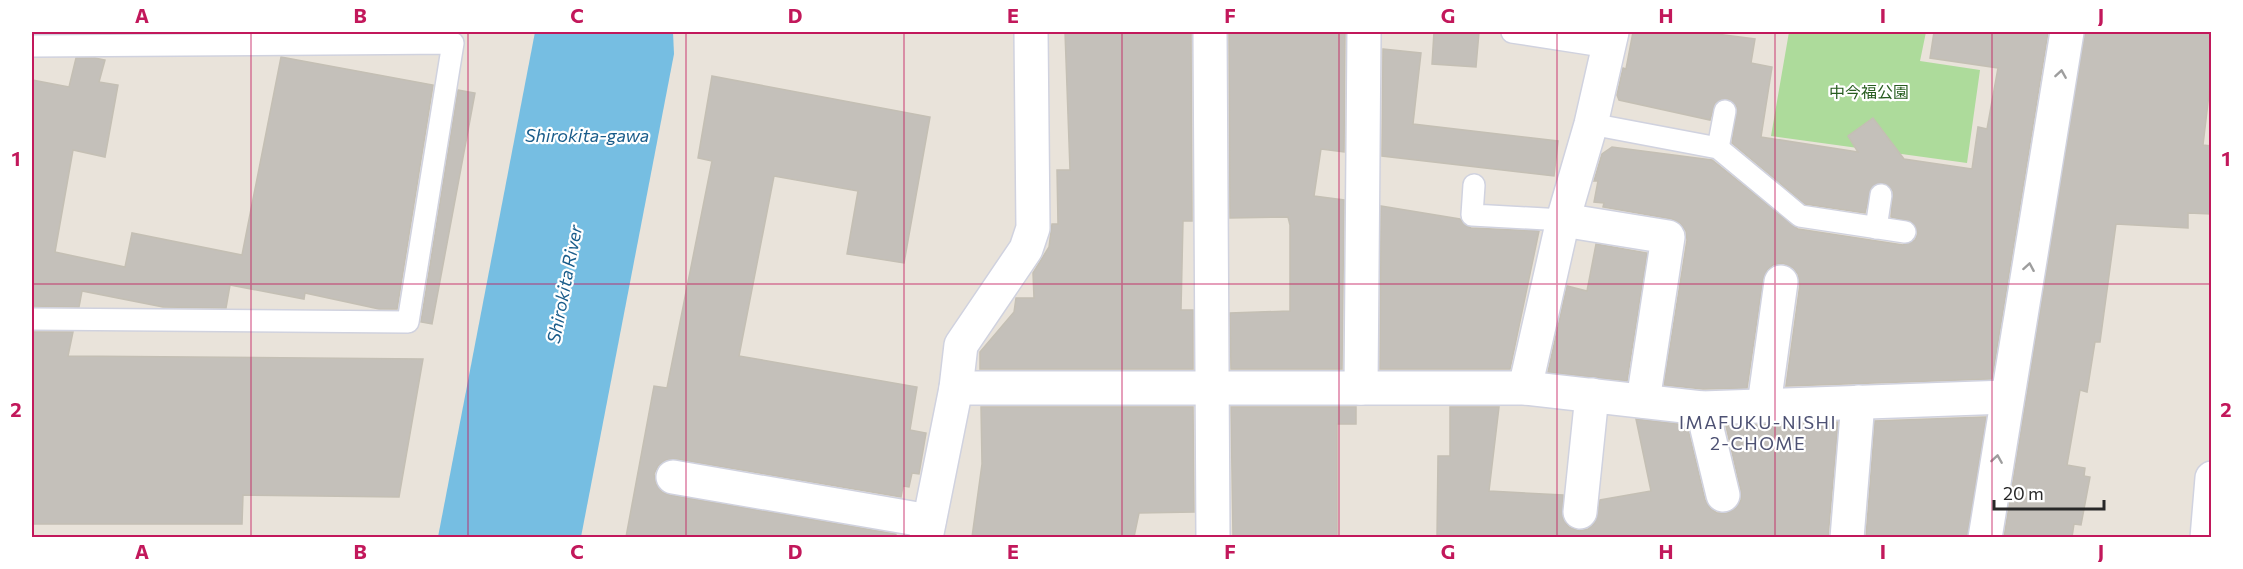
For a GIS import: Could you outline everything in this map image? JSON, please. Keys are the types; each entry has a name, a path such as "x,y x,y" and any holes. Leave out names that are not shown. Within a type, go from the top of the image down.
{"street":[{"path":"673,477 928,529 956,388 961,345 1026,249 1033,228 1030,32"},
{"path":"1210,32 1213,537"},
{"path":"1361,388 1364,32"},
{"path":"1985,537 2067,32"},
{"path":"1526,388 1563,220 1591,124 1611,40"},
{"path":"1563,220 1668,237 1643,401"},
{"path":"1764,405 1781,282"},
{"path":"956,388 1526,388 1702,408 2007,397"},
{"path":"1580,512 1592,395"},
{"path":"1847,537 1858,402"},
{"path":"1702,408 1723,495"},
{"path":"2207,537 2211,478"}],"lane":[{"path":"1512,32 1611,40"},
{"path":"32,46 453,43 408,322 32,319"},
{"path":"1718,148 1725,111"},
{"path":"1591,124 1718,148 1800,216 1905,232"},
{"path":"1474,185 1472,214 1563,220"},
{"path":"1876,228 1881,195"}],"green space":[{"name":"中今福公園","path":"1789,32 1926,32 1920,61 1980,70 1967,163 1771,136"}],"water":[{"name":"Shirokita-gawa","path":"535,32 673,32 674,54 581,537 438,537"}],"building":[{"path":"1065,32 1191,32 1192,221 1183,221 1181,310 1193,310 1193,369 980,369 980,352 1014,312 1016,298 1034,298 1033,273 1049,247 1052,224 1058,224 1057,170 1070,170"},
{"path":"1229,32 1345,32 1344,152 1321,149 1314,196 1344,200 1342,369 1231,369 1230,313 1290,311 1290,225 1288,217 1230,218"},
{"path":"1434,32 1479,32 1476,67 1432,64"},
{"path":"1633,32 1701,32 1755,39 1751,63 1772,67 1761,137 1858,152 1848,136 1873,118 1904,159 1972,169 1978,127 1987,129 1998,68 1930,58 1934,32 2048,32 1992,379 1786,386 1800,284 1798,274 1793,268 1783,263 1773,265 1767,270 1763,279 1747,388 1703,389 1664,385 1687,240 1686,231 1680,223 1672,219 1603,207 1604,203 1594,202 1598,181 1594,181 1602,154 1612,147 1712,160 1798,229 1903,245 1915,240 1918,233 1912,222 1891,217 1893,191 1883,183 1871,188 1865,213 1805,204 1732,143 1737,107 1728,99 1715,103 1710,120 1619,100 1617,95 1623,68 1626,69"},
{"path":"2085,32 2211,32 2211,77 2203,145 2211,146 2211,214 2188,213 2188,228 2116,224 2100,342 2095,342 2087,392 2080,390 2067,465 2085,468 2084,476 2090,477 2081,525 2074,524 2072,537 2004,537"},
{"path":"1383,49 1421,53 1413,124 1558,141 1554,176 1382,156"},
{"path":"281,57 433,85 397,309 379,309 305,293 304,299 230,285 226,308 163,307 82,291 79,307 32,306 32,80 69,87 76,58 95,58 105,60 99,82 118,85 105,157 73,150 55,252 125,267 132,233 242,255"},
{"path":"712,76 930,117 904,263 847,254 858,191 774,176 739,356 917,387 910,430 926,433 919,474 912,473 909,487 903,486 901,497 676,459 666,460 658,466 654,474 656,484 662,492 670,495 896,534 895,537 626,537 654,386 667,388 712,161 698,158"},
{"path":"458,90 475,93 432,324 421,322"},
{"path":"1381,206 1460,219 1471,228 1539,231 1510,369 1380,369"},
{"path":"1596,244 1647,253 1627,381 1548,372 1567,286 1587,291"},
{"path":"32,332 73,332 68,356 423,359 399,497 243,495 242,524 32,524"},
{"path":"981,407 1193,407 1194,512 1139,513 1134,537 972,537 982,464"},
{"path":"1231,407 1356,407 1356,424 1337,424 1337,537 1233,537"},
{"path":"1450,407 1499,407 1489,491 1563,495 1563,519 1569,527 1579,531 1588,529 1595,522 1600,500 1651,491 1636,419 1687,425 1705,500 1717,513 1727,513 1736,508 1741,500 1726,426 1838,422 1828,537 1437,537 1438,456 1450,456"},
{"path":"1986,417 1967,537 1866,537 1875,421"}],"district":[{"name":"IMAFUKU-NISHI 2-CHOME","path":"1758,432"}],"water label":[{"name":"Shirokita River","path":"564,284"}]}
